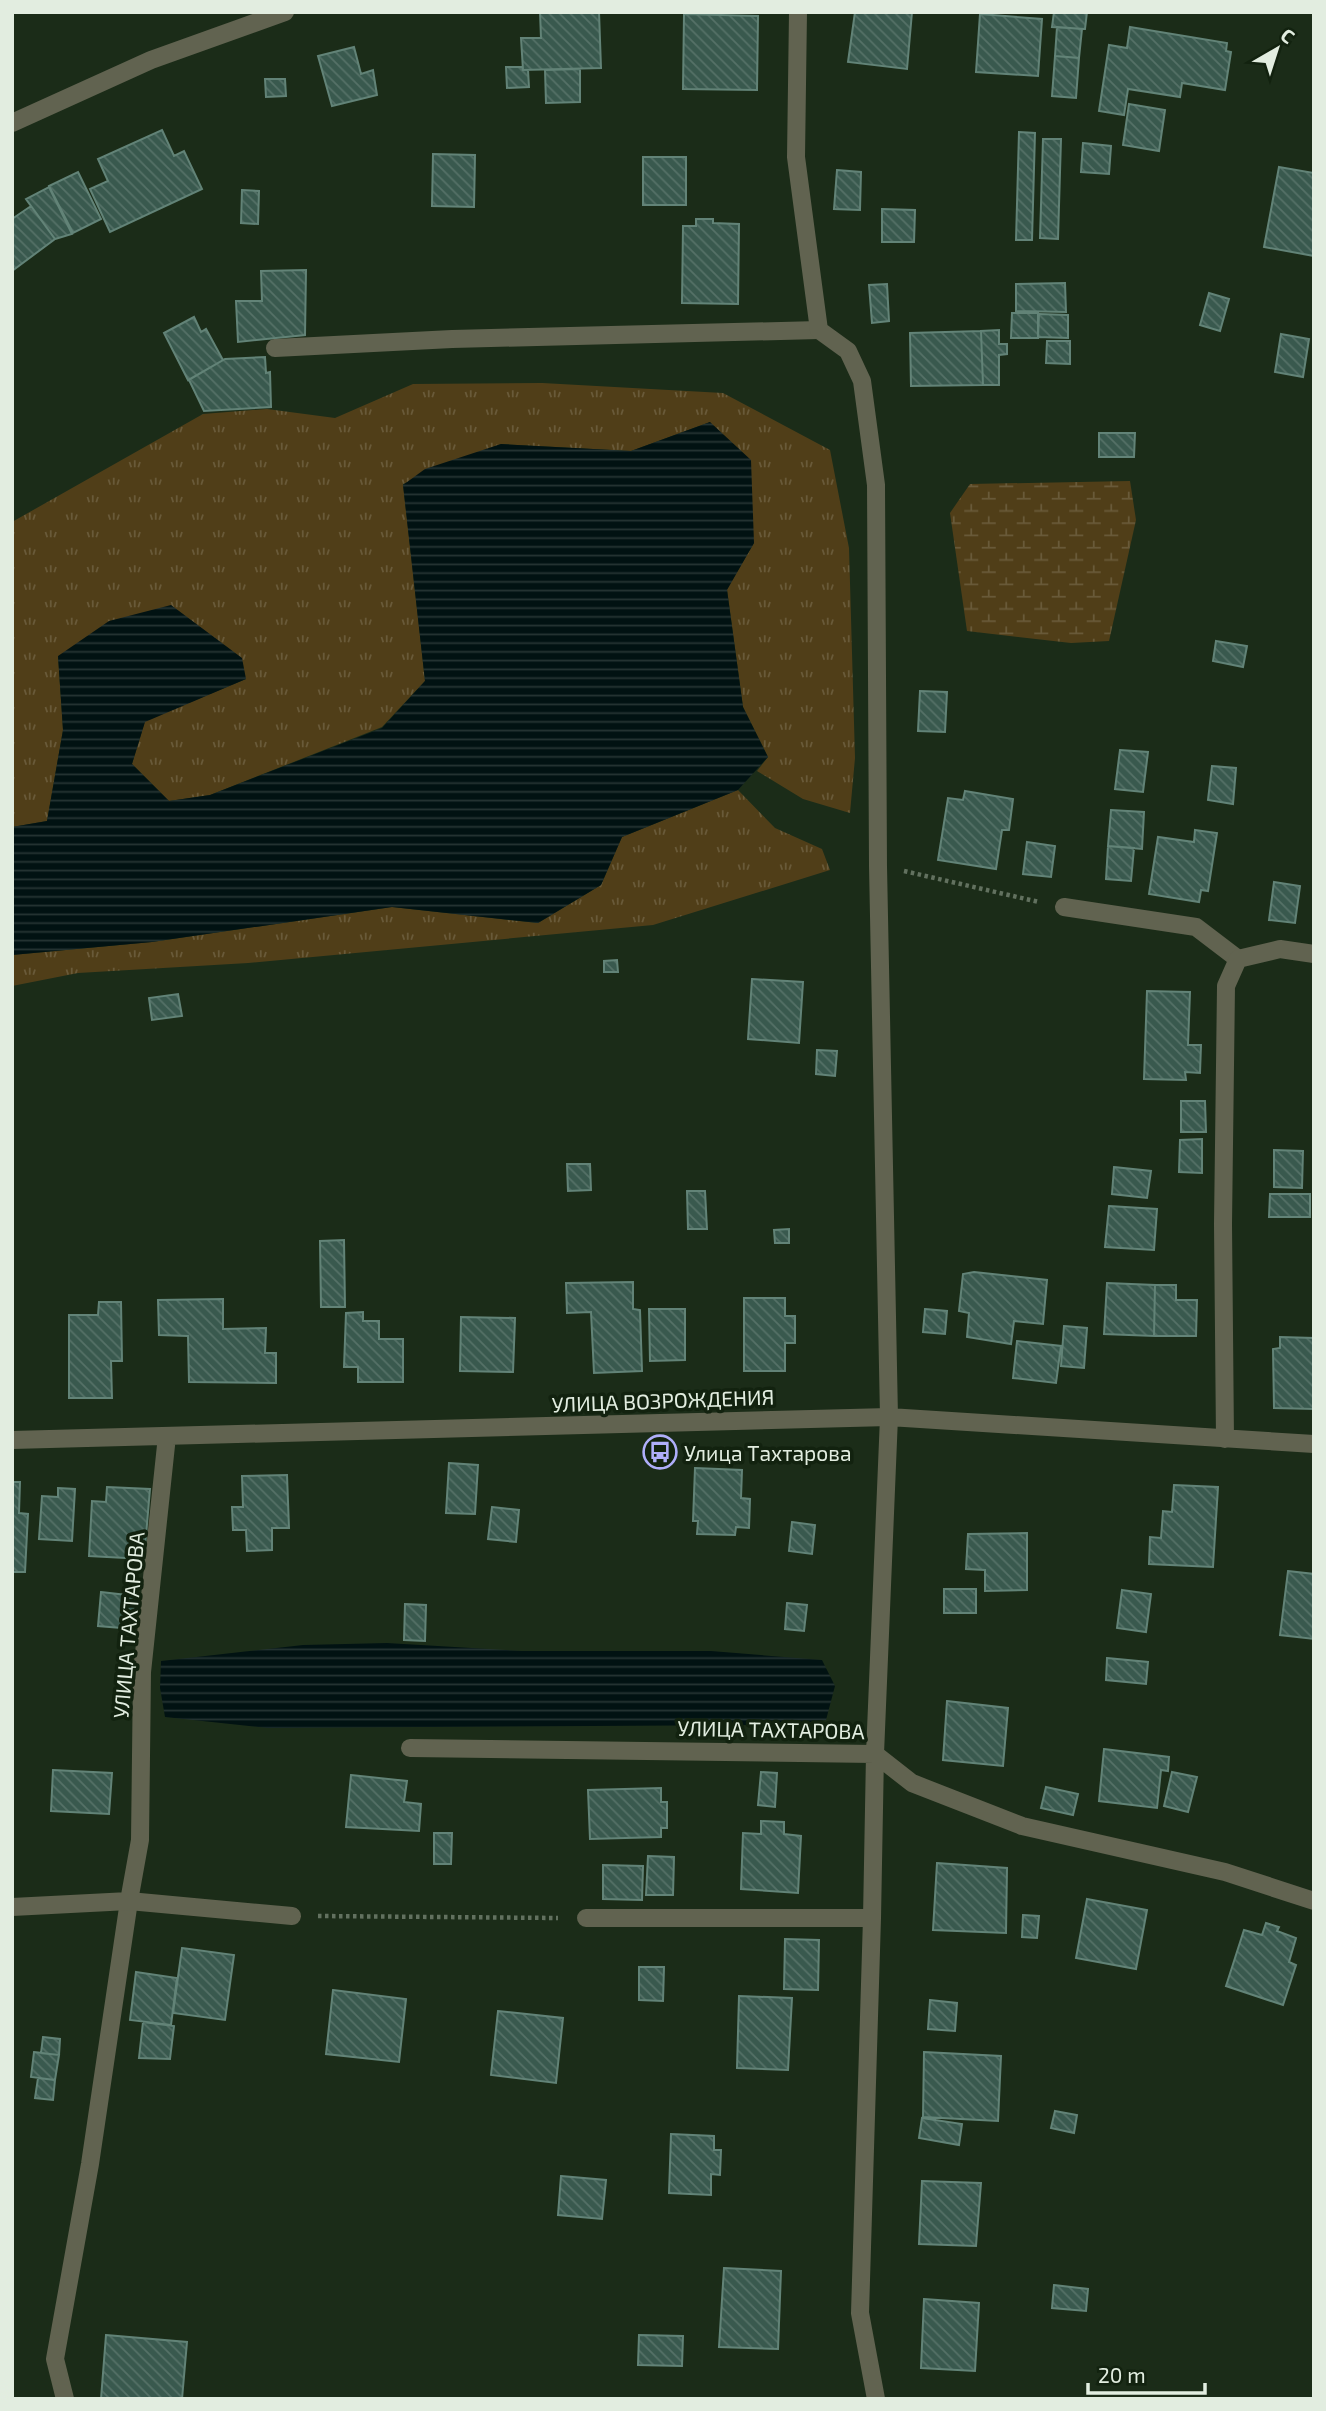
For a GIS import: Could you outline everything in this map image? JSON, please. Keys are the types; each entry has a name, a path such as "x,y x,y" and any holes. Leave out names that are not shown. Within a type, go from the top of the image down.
{"street":[{"path":"12,123 151,60 285,12"},
{"path":"798,12 796,157 819,330"},
{"path":"275,348 452,339 819,330 848,351 862,381 876,485 878,866 890,1417 874,1754 872,1918 860,2313 876,2399"},
{"path":"1064,907 1196,927 1237,959"},
{"path":"1237,959 1280,949 1314,954"},
{"path":"1224,1439 1226,986 1237,959"},
{"name":"УЛИЦА ВОЗРОЖДЕНИЯ","path":"12,1440 890,1417 1314,1444"},
{"name":"УЛИЦА ТАХТАРОВА","path":"65,2399 55,2359 90,2164 140,1840 142,1672 167,1436"},
{"name":"УЛИЦА ТАХТАРОВА","path":"411,1748 874,1754 912,1783 1022,1826 1225,1872 1314,1901"},
{"path":"12,1908 129,1901 292,1916"},
{"path":"586,1918 872,1918"}],"path":[{"path":"878,866 1064,907"},
{"path":"292,1916 586,1918"}],"green space":[{"path":"542,383 723,393 830,450 849,548 855,758 850,813 803,799 757,771 768,757 743,707 727,589 754,543 710,422 631,451 501,444 403,484 425,681 382,727 210,795 169,801 132,764 145,721 246,679 58,656 63,730 47,821 12,827 12,522 203,414 267,409 335,418 413,384"},
{"path":"1130,481 1136,520 1109,641 1071,643 967,631 950,513 970,484"},
{"path":"738,790 775,828 822,849 830,870 653,925 248,963 78,973 12,986 12,955 152,942 392,907 538,923 601,885 622,837"}],"shaded area":[{"path":"710,422 751,460 754,543 727,590 743,707 768,757 738,790 622,837 601,885 538,923 392,907 152,942 12,955 12,827 47,821 63,730 58,656 109,621 171,605 242,658 246,679 145,722 132,764 169,801 210,795 382,728 425,681 403,485 425,469 501,444 631,451"},
{"path":"387,1643 522,1651 711,1651 822,1660 835,1686 826,1720 785,1725 268,1728 165,1717 160,1688 161,1661 303,1645"}],"building":[{"path":"540,12 599,12 601,68 523,70 521,38 541,38"},
{"path":"855,12 912,12 907,69 848,62"},
{"path":"1054,12 1087,12 1085,29 1052,27"},
{"path":"684,14 758,16 757,90 683,89"},
{"path":"980,14 1042,19 1038,76 976,72"},
{"path":"1057,27 1082,29 1079,58 1055,56"},
{"path":"1130,27 1227,43 1226,51 1231,52 1225,90 1182,83 1180,97 1128,89 1124,115 1099,111 1109,45 1127,48"},
{"path":"354,47 361,74 373,70 377,95 332,106 318,56"},
{"path":"1055,56 1079,58 1076,98 1052,96"},
{"path":"506,67 522,67 523,70 528,70 529,87 507,88"},
{"path":"580,69 580,102 546,103 545,70"},
{"path":"265,79 285,79 286,96 266,97"},
{"path":"1129,104 1165,110 1159,151 1123,145"},
{"path":"162,130 174,156 184,151 202,189 110,232 90,189 108,181 98,159"},
{"path":"1019,132 1035,133 1032,240 1016,240"},
{"path":"1043,139 1061,139 1058,239 1040,238"},
{"path":"1083,143 1111,146 1109,174 1081,172"},
{"path":"433,154 475,155 474,207 432,206"},
{"path":"643,157 686,157 686,205 643,205"},
{"path":"1279,167 1314,173 1314,256 1264,247"},
{"path":"837,170 861,172 860,210 834,209"},
{"path":"78,172 101,219 73,233 49,186"},
{"path":"49,187 72,234 55,239 26,199"},
{"path":"242,190 259,191 258,224 241,223"},
{"path":"31,206 55,239 12,271 12,219"},
{"path":"882,209 915,210 914,242 882,242"},
{"path":"696,219 739,224 738,304 682,303 683,226 696,226"},
{"path":"306,270 305,335 238,342 236,301 262,301 261,271"},
{"path":"1065,283 1066,312 1016,311 1016,284"},
{"path":"887,284 889,321 872,323 869,285"},
{"path":"1209,293 1229,299 1220,331 1200,325"},
{"path":"1012,313 1038,313 1038,338 1011,338"},
{"path":"1039,314 1068,315 1068,338 1038,337"},
{"path":"194,317 201,332 206,329 223,360 188,380 164,333"},
{"path":"999,330 999,344 1007,344 1007,354 999,355 999,385 983,385 981,331"},
{"path":"981,331 983,385 911,386 910,333"},
{"path":"1281,334 1309,339 1303,377 1275,372"},
{"path":"1047,341 1070,341 1070,364 1046,363"},
{"path":"265,357 266,373 270,372 271,407 204,411 189,380 225,359"},
{"path":"1099,433 1135,433 1134,457 1099,457"},
{"path":"1216,641 1247,646 1243,667 1213,661"},
{"path":"920,691 947,692 945,732 918,731"},
{"path":"1120,750 1148,752 1143,792 1115,789"},
{"path":"1212,766 1236,768 1233,804 1208,800"},
{"path":"965,791 1013,799 1009,830 1002,830 996,869 938,860 948,798 963,800"},
{"path":"1111,810 1144,812 1142,849 1108,846"},
{"path":"1195,830 1217,833 1208,891 1201,890 1199,902 1149,894 1158,837 1194,842"},
{"path":"1027,842 1055,846 1051,877 1023,874"},
{"path":"1108,846 1134,848 1131,881 1106,879"},
{"path":"1274,882 1300,886 1295,923 1269,920"},
{"path":"617,960 618,972 604,972 604,961"},
{"path":"752,979 803,982 799,1043 748,1039"},
{"path":"1147,991 1190,992 1188,1045 1201,1045 1200,1073 1185,1072 1186,1080 1144,1079"},
{"path":"178,994 182,1016 152,1020 149,998"},
{"path":"817,1050 837,1051 835,1076 816,1074"},
{"path":"1181,1101 1205,1101 1206,1132 1181,1132"},
{"path":"1202,1139 1202,1173 1179,1172 1180,1140"},
{"path":"1274,1150 1303,1151 1302,1188 1274,1187"},
{"path":"567,1164 590,1164 591,1190 568,1191"},
{"path":"1114,1167 1151,1171 1147,1198 1112,1194"},
{"path":"687,1191 705,1191 707,1229 688,1229"},
{"path":"1270,1194 1310,1194 1310,1217 1269,1217"},
{"path":"1109,1206 1157,1209 1154,1250 1105,1247"},
{"path":"789,1229 789,1243 775,1243 774,1230"},
{"path":"344,1240 345,1307 321,1307 320,1241"},
{"path":"974,1272 1047,1280 1043,1324 1014,1321 1011,1344 967,1337 969,1313 959,1311 963,1274"},
{"path":"633,1282 633,1309 640,1310 642,1371 594,1373 591,1312 567,1313 566,1283"},
{"path":"1107,1283 1155,1285 1154,1336 1104,1334"},
{"path":"1155,1285 1176,1285 1176,1300 1197,1300 1196,1336 1154,1336"},
{"path":"744,1298 785,1298 785,1316 795,1316 795,1343 785,1343 785,1371 744,1371"},
{"path":"223,1299 223,1329 266,1328 265,1353 276,1353 276,1383 189,1382 188,1336 159,1335 158,1300"},
{"path":"99,1302 121,1302 122,1361 111,1361 112,1398 69,1398 69,1315 98,1315"},
{"path":"649,1309 685,1309 685,1360 650,1361"},
{"path":"925,1309 947,1311 945,1334 923,1332"},
{"path":"363,1312 363,1321 379,1321 379,1339 403,1339 403,1382 358,1382 358,1367 344,1367 346,1313"},
{"path":"461,1317 515,1318 513,1372 460,1371"},
{"path":"1064,1326 1087,1328 1084,1368 1061,1366"},
{"path":"1280,1337 1314,1338 1314,1409 1274,1408 1273,1349 1280,1348"},
{"path":"1017,1341 1061,1346 1056,1383 1013,1378"},
{"path":"449,1463 478,1465 475,1514 446,1513"},
{"path":"695,1468 742,1470 741,1498 750,1499 749,1528 736,1527 735,1535 697,1534 698,1521 693,1521"},
{"path":"287,1475 289,1528 272,1528 272,1550 247,1551 246,1530 233,1530 232,1507 243,1507 242,1476"},
{"path":"12,1482 20,1482 19,1513 28,1514 25,1572 12,1572"},
{"path":"1174,1485 1218,1487 1213,1567 1149,1564 1150,1537 1161,1538 1163,1511 1172,1512"},
{"path":"107,1487 150,1489 144,1559 89,1556 92,1501 106,1502"},
{"path":"58,1488 75,1489 72,1541 39,1539 42,1496 58,1497"},
{"path":"492,1507 519,1510 516,1542 488,1539"},
{"path":"792,1522 815,1525 812,1554 789,1551"},
{"path":"1027,1533 1027,1590 985,1591 985,1570 966,1569 968,1534"},
{"path":"1288,1571 1314,1574 1314,1639 1280,1635"},
{"path":"944,1589 976,1589 976,1613 944,1613"},
{"path":"1122,1590 1151,1594 1146,1632 1117,1628"},
{"path":"101,1592 135,1596 133,1629 98,1626"},
{"path":"787,1603 807,1605 804,1631 785,1629"},
{"path":"405,1604 426,1605 425,1641 404,1640"},
{"path":"1107,1658 1148,1662 1146,1684 1106,1680"},
{"path":"947,1701 1008,1708 1003,1766 943,1760"},
{"path":"1104,1749 1169,1757 1168,1771 1161,1770 1157,1808 1099,1801"},
{"path":"53,1770 112,1773 109,1814 51,1811"},
{"path":"761,1772 777,1773 775,1807 758,1805"},
{"path":"1172,1772 1197,1777 1188,1812 1164,1806"},
{"path":"351,1775 407,1781 404,1802 421,1804 419,1831 346,1827"},
{"path":"1046,1787 1078,1794 1073,1815 1041,1808"},
{"path":"661,1788 661,1802 667,1802 667,1828 661,1828 661,1837 590,1839 588,1790"},
{"path":"761,1821 784,1822 784,1834 801,1836 798,1893 741,1889 743,1833 761,1834"},
{"path":"434,1833 452,1833 451,1864 434,1864"},
{"path":"648,1856 674,1857 673,1895 646,1895"},
{"path":"937,1863 1007,1868 1006,1933 933,1930"},
{"path":"603,1865 643,1866 642,1900 603,1899"},
{"path":"1087,1899 1147,1910 1136,1969 1076,1958"},
{"path":"1023,1915 1039,1916 1037,1938 1022,1937"},
{"path":"1266,1923 1279,1927 1277,1931 1296,1938 1289,1962 1296,1965 1283,2005 1226,1986 1244,1930 1262,1935"},
{"path":"785,1939 819,1940 818,1990 784,1989"},
{"path":"182,1948 234,1955 225,2020 173,2013"},
{"path":"639,1967 664,1967 663,2001 639,2000"},
{"path":"136,1972 177,1978 171,2025 130,2020"},
{"path":"333,1990 406,1999 399,2062 326,2054"},
{"path":"739,1996 792,1998 788,2070 737,2068"},
{"path":"930,2000 957,2003 955,2031 928,2029"},
{"path":"498,2011 563,2018 556,2083 491,2075"},
{"path":"143,2022 174,2026 170,2059 139,2058"},
{"path":"43,2037 60,2039 59,2055 41,2053"},
{"path":"34,2052 59,2055 55,2080 31,2077"},
{"path":"924,2052 1001,2056 998,2121 923,2117"},
{"path":"38,2078 55,2080 53,2100 35,2098"},
{"path":"1055,2111 1077,2115 1074,2133 1051,2128"},
{"path":"922,2118 962,2124 959,2145 919,2138"},
{"path":"671,2134 714,2136 714,2150 721,2150 720,2175 711,2174 711,2195 669,2193"},
{"path":"561,2176 606,2180 602,2219 558,2215"},
{"path":"922,2181 981,2183 976,2246 919,2244"},
{"path":"724,2268 781,2271 778,2349 719,2347"},
{"path":"1054,2285 1088,2289 1086,2311 1052,2308"},
{"path":"924,2299 979,2303 975,2371 921,2368"},
{"path":"106,2335 187,2342 182,2399 101,2399"},
{"path":"639,2335 683,2336 682,2366 638,2365"}],"place":[{"name":"Улица Тахтарова","path":"660,1452"}]}
